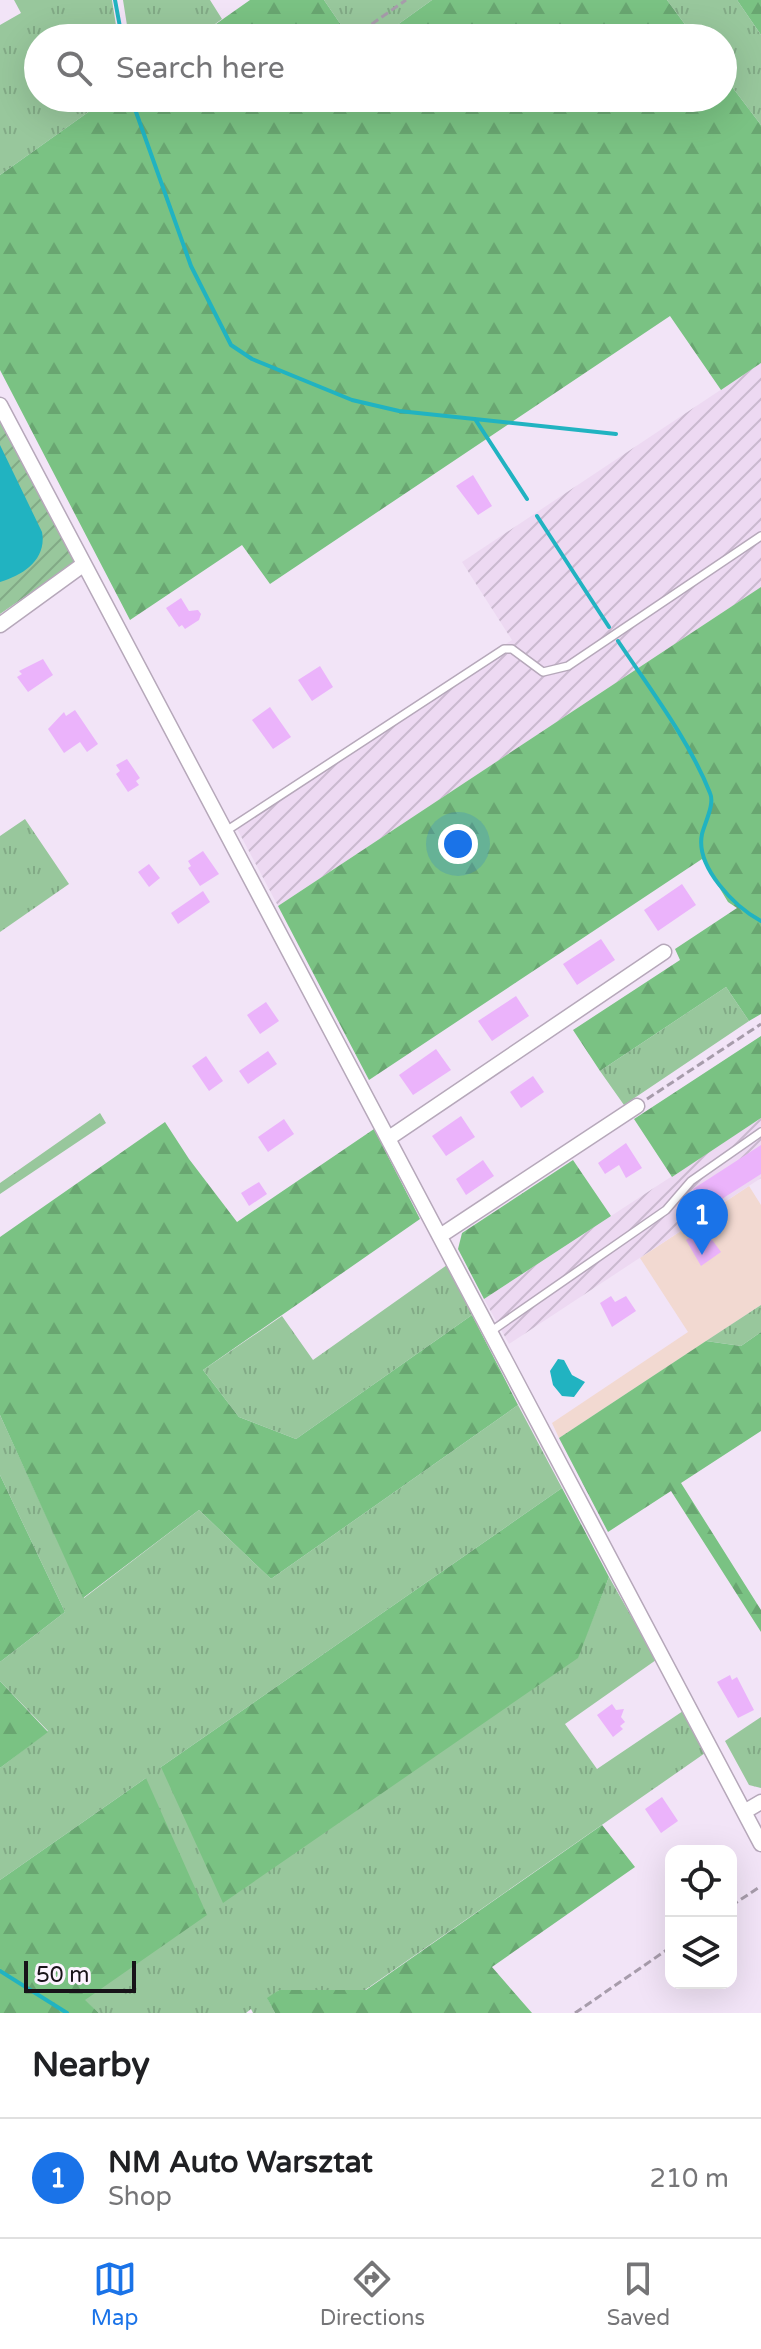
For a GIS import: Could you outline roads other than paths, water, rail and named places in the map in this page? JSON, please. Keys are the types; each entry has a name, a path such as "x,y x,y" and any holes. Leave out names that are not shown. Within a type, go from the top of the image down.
{"street":[{"path":"0,405 761,1844"},
{"path":"0,625 84,564"},
{"path":"389,1138 664,952"},
{"path":"440,1236 637,1106"},
{"path":"744,1812 761,1802"}],"lane":[{"path":"225,832 504,649 512,649 543,672 568,666 761,536"},
{"path":"490,1332 666,1210 691,1181 761,1132"}],"water":[{"path":"0,445 42,532 43,542 32,564 0,582"},
{"path":"558,1359 564,1360 572,1375 585,1382 574,1397 562,1396 553,1385 550,1371"}],"waterway":[{"path":"115,0 119,24"},
{"path":"136,112 191,266 231,345 252,359 352,400 399,411 616,434"},
{"path":"475,419 527,499"},
{"path":"537,516 609,627"},
{"path":"618,641 680,734 710,793 710,808 701,847 711,872 729,896 761,921"},
{"path":"0,1971 67,2013"}],"place":[{"name":"NM Auto Warsztat","path":"702,1255"}]}
